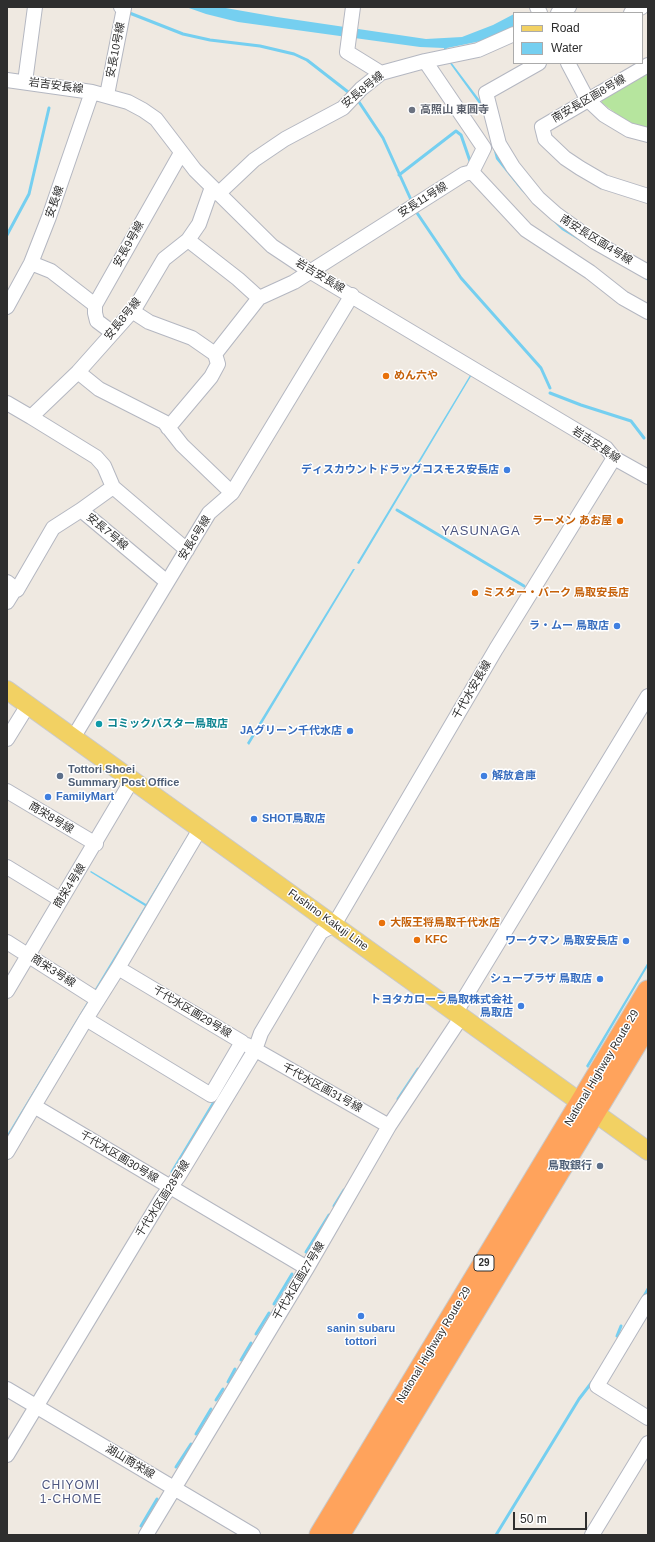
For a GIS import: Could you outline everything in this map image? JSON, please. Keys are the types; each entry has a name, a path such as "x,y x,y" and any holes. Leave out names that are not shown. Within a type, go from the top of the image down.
{"highway":[{"name":"National Highway Route 29","path":"339,1535 588,1108 648,991"},
{"name":"National Highway Route 29","path":"320,1535 588,1108 648,1024"}],"main road":[{"name":"Fushino Kakuji Line","path":"7,690 648,1151"}],"street":[{"path":"25,82 36,7"},
{"name":"安長10号線","path":"107,95 124,8 121,7"},
{"path":"354,7 347,52 380,73"},
{"path":"560,12 569,7"},
{"path":"633,12 642,7"},
{"name":"安長8号線","path":"31,417 78,372 132,311 164,259 188,240 199,224 215,191 254,160 285,139 343,108 361,89 380,73 425,61 478,50 513,34"},
{"path":"425,61 484,148"},
{"name":"南安長区画4号線","path":"537,64 486,93 499,144 513,167 534,193 556,214 595,242 648,272"},
{"path":"569,64 587,99 604,115 629,130 648,135"},
{"name":"南安長区画8号線","path":"648,65 587,99 542,127 545,139 565,158 598,179 621,189 648,196"},
{"name":"岩吉安長線","path":"7,80 107,95 128,102 151,115 156,119 195,170 272,246 311,272 352,295 606,448 614,458 648,478"},
{"name":"安長線","path":"7,307 31,263 59,192 92,92"},
{"path":"499,144 484,148 472,172 526,230 590,272 623,298 648,312"},
{"name":"安長9号線","path":"95,305 181,153"},
{"name":"安長11号線","path":"258,298 294,282 311,272 464,174 472,172"},
{"path":"188,240 238,279 258,298 215,354"},
{"path":"31,263 51,271 95,305 97,321 113,333"},
{"name":"安長6号線","path":"73,738 209,513 232,493 352,295"},
{"path":"132,311 149,322 192,338 215,354 218,364 210,377 168,428"},
{"path":"78,372 99,390 164,422 198,461 232,493"},
{"path":"7,403 96,457 104,466 113,487 187,550"},
{"name":"千代水安長線","path":"334,925 496,649 614,458"},
{"path":"81,510 113,487"},
{"name":"安長7号線","path":"7,602 11,585 17,590 53,528 81,510 167,582"},
{"name":"千代水区画27号線","path":"146,1535 307,1268 390,1126 425,1074 459,1014 648,696"},
{"path":"7,739 28,706"},
{"name":"商栄4号線","path":"7,991 96,844 132,780"},
{"name":"商栄8号線","path":"7,791 96,844"},
{"path":"7,1152 200,829"},
{"path":"7,867 61,900"},
{"name":"千代水区画28号線","path":"7,1455 162,1198 170,1188 217,1099 255,1050 261,1033 321,932 334,925"},
{"name":"商栄3号線","path":"7,942 98,1000"},
{"name":"千代水区画29号線","path":"118,968 242,1042 217,1099"},
{"path":"86,1019 217,1099"},
{"name":"千代水区画31号線","path":"242,1042 390,1126"},
{"name":"千代水区画30号線","path":"34,1106 307,1268"},
{"path":"648,1301 597,1386 648,1418"},
{"name":"湖山商栄線","path":"7,1389 253,1535"},
{"path":"592,1535 648,1442"}],"green space":[{"path":"648,70 648,129 631,123 618,115 602,103 602,95"}],"water":[{"path":"186,7 220,7 426,39 462,37 493,25 513,15 513,28 486,40 447,48 446,52 444,52 444,48 420,47 238,22"},
{"path":"446,58 448,58 485,107 498,157 523,188 648,278 648,281 604,253 562,230 521,190 496,159 483,109"},
{"path":"472,372 473,373 359,564 357,563"},
{"path":"353,569 355,569 249,745 247,743"},
{"path":"189,833 194,835 7,1145 7,1135 145,906 90,872 91,871 146,904"},
{"path":"648,962 648,966 588,1068 586,1066"}],"waterway":[{"path":"127,12 183,34 210,40 260,46 294,54 307,60 352,95"},
{"path":"357,99 383,138 412,202"},
{"path":"7,235 29,194 49,108"},
{"path":"399,175 456,131 461,135 471,164"},
{"path":"415,210 461,278 541,368 550,388"},
{"path":"550,393 581,405 631,421 644,438"},
{"path":"397,510 524,586"},
{"path":"398,1099 418,1069"},
{"path":"172,1172 214,1102"},
{"path":"334,1206 344,1190"},
{"path":"306,1252 329,1215"},
{"path":"274,1304 292,1274"},
{"path":"643,1298 648,1289"},
{"path":"256,1334 269,1313"},
{"path":"617,1336 621,1326"},
{"path":"241,1360 251,1343"},
{"path":"228,1382 235,1369"},
{"path":"496,1535 579,1399 592,1382"},
{"path":"216,1400 223,1389"},
{"path":"196,1434 211,1409"},
{"path":"176,1467 191,1444"},
{"path":"141,1526 157,1499"}],"place":[{"name":"高照山 東圓寺","path":"412,110"},
{"name":"めん六や","path":"386,376"},
{"name":"ディスカウントドラッグコスモス安長店","path":"507,470"},
{"name":"ラーメン あお屋","path":"620,521"},
{"name":"ミスター・バーク 鳥取安長店","path":"475,593"},
{"name":"ラ・ムー 鳥取店","path":"617,626"},
{"name":"コミックバスター鳥取店","path":"99,724"},
{"name":"JAグリーン千代水店","path":"350,731"},
{"name":"Tottori Shoei Summary Post Office","path":"60,776"},
{"name":"解放倉庫","path":"484,776"},
{"name":"FamilyMart","path":"48,797"},
{"name":"SHOT鳥取店","path":"254,819"},
{"name":"大阪王将鳥取千代水店","path":"382,923"},
{"name":"KFC","path":"417,940"},
{"name":"ワークマン 鳥取安長店","path":"626,941"},
{"name":"シュープラザ 鳥取店","path":"600,979"},
{"name":"トヨタカローラ鳥取株式会社 鳥取店","path":"521,1006"},
{"name":"鳥取銀行","path":"600,1166"},
{"name":"sanin subaru tottori","path":"361,1316"}],"district":[{"name":"YASUNAGA","path":"481,531"},
{"name":"CHIYOMI 1-CHOME","path":"71,1493"}]}
